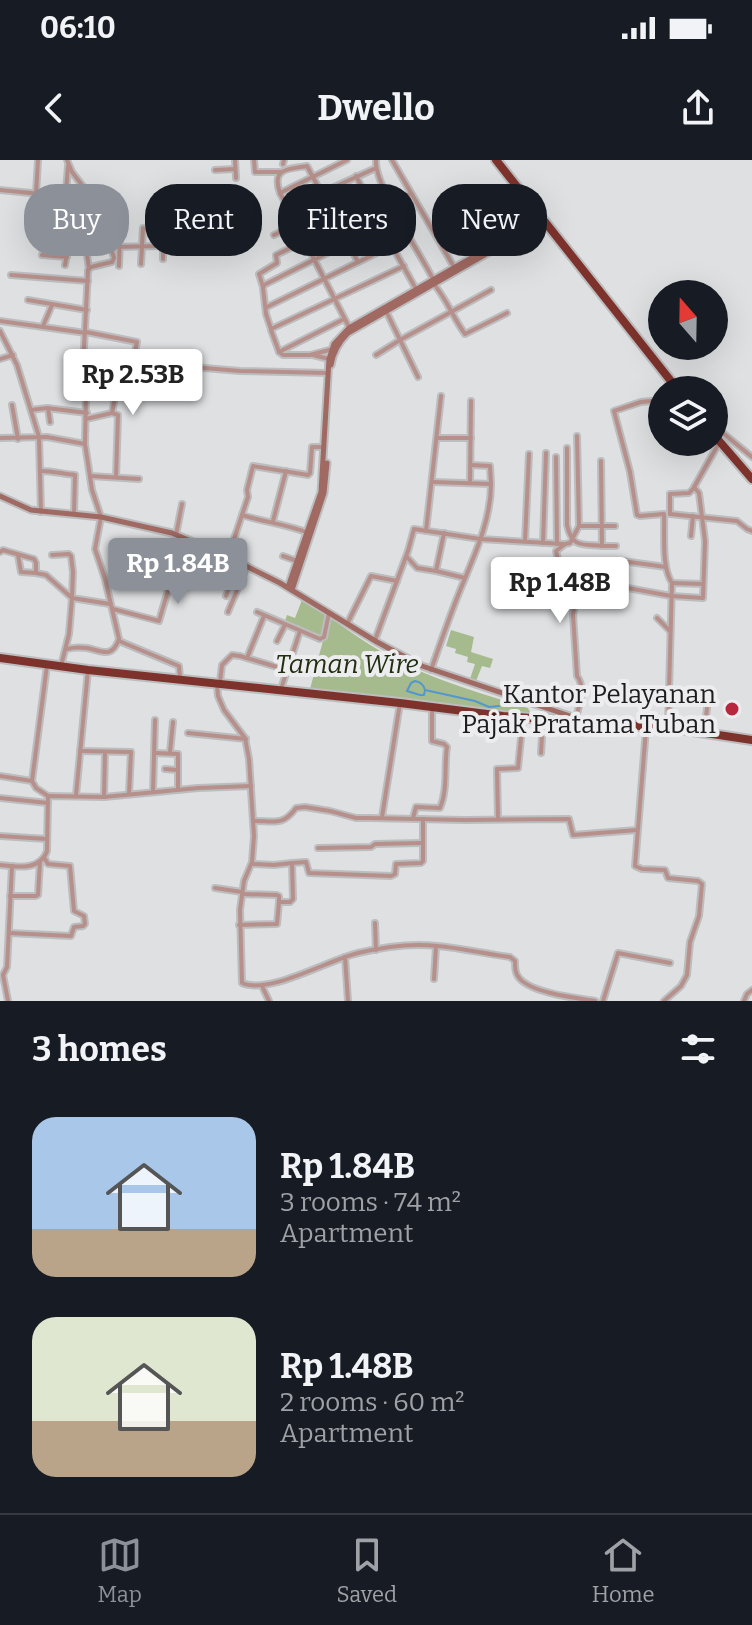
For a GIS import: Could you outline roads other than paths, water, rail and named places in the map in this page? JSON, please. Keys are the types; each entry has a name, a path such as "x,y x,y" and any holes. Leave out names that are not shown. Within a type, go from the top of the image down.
{"highway":[{"path":"496,160 515,184"},
{"path":"547,225 667,376"},
{"path":"728,450 752,479"},
{"path":"0,658 219,685 543,720 668,728 752,740"}],"street":[{"path":"37,184 38,160"},
{"path":"235,160 236,178"},
{"path":"254,160 255,172 281,172 307,166 317,184"},
{"path":"299,184 347,160"},
{"path":"376,160 383,184"},
{"path":"392,160 405,184"},
{"path":"66,184 67,162"},
{"path":"67,162 83,184"},
{"path":"338,184 376,168"},
{"path":"215,170 235,169"},
{"path":"278,185 281,172"},
{"path":"356,176 360,184"},
{"path":"0,197 1,190 24,193"},
{"path":"416,204 454,267"},
{"path":"141,264 143,228"},
{"path":"274,235 278,233"},
{"path":"129,246 143,245"},
{"path":"416,250 463,332 468,334 507,313"},
{"path":"278,254 275,256 277,263 259,274 266,314 279,352 329,359"},
{"path":"54,256 67,257 65,265"},
{"path":"67,649 82,647 105,653 114,649 119,641 105,579 94,547 101,517 93,493 85,444 87,256"},
{"path":"89,269 113,262 113,256"},
{"path":"119,256 119,266"},
{"path":"312,256 349,328"},
{"path":"263,287 320,256"},
{"path":"355,256 358,262"},
{"path":"267,307 371,256"},
{"path":"398,256 416,289"},
{"path":"290,588 324,493 334,349 348,333 474,256"},
{"path":"290,588 321,492 325,467 329,359 339,338 349,328 476,256"},
{"path":"271,329 404,266"},
{"path":"11,275 88,281"},
{"path":"376,355 491,290"},
{"path":"28,300 87,310"},
{"path":"43,326 52,305"},
{"path":"386,311 418,377"},
{"path":"279,352 344,319"},
{"path":"0,321 86,332 136,341 138,344 129,378 110,376 110,367 98,364 99,355 84,353"},
{"path":"0,331 13,355 39,437 41,512"},
{"path":"310,355 334,349"},
{"path":"0,359 13,355"},
{"path":"133,362 240,371 328,373"},
{"path":"112,413 119,378"},
{"path":"426,531 441,396"},
{"path":"470,483 471,401"},
{"path":"648,401 614,411 630,472 637,515 667,514 737,521 752,531"},
{"path":"12,405 18,439"},
{"path":"31,410 48,408 87,413"},
{"path":"48,408 50,422"},
{"path":"86,419 112,413 119,417 116,477"},
{"path":"374,641 414,530 480,539 570,543 579,526 577,436"},
{"path":"0,438 39,437 85,444"},
{"path":"728,437 752,457"},
{"path":"437,438 471,438"},
{"path":"228,557 248,497 253,466 309,475 312,447 324,447"},
{"path":"567,448 569,533 581,545 616,546"},
{"path":"543,543 546,453"},
{"path":"525,541 529,454"},
{"path":"668,728 672,583 666,567 667,514 670,494 689,493 707,456"},
{"path":"556,457 557,544"},
{"path":"601,461 602,546"},
{"path":"431,670 489,509 490,466 471,465"},
{"path":"40,471 75,475 74,514"},
{"path":"273,521 286,471"},
{"path":"90,476 139,479"},
{"path":"545,478 556,478"},
{"path":"433,482 491,484"},
{"path":"569,533 568,541 556,553 560,565 571,568 578,575 617,586 702,599 705,541 699,492 694,487"},
{"path":"0,496 27,509 101,517 176,535 290,588 374,641 431,670 594,722"},
{"path":"176,535 182,504"},
{"path":"242,515 306,532"},
{"path":"691,536 693,516"},
{"path":"579,526 615,526"},
{"path":"436,571 444,533"},
{"path":"0,552 3,550 34,560 36,573"},
{"path":"18,555 21,572 46,575 72,598 112,606 159,621 172,577 203,586 217,553"},
{"path":"52,555 69,554 73,572 67,649 61,666"},
{"path":"283,556 297,561"},
{"path":"406,556 414,566 465,578"},
{"path":"622,561 666,567"},
{"path":"226,596 239,562"},
{"path":"228,612 247,566"},
{"path":"347,624 360,604 371,576 397,581"},
{"path":"672,583 703,584"},
{"path":"576,718 581,681 577,676 573,615 576,597 579,595 613,603 617,586"},
{"path":"257,612 320,639 323,638 329,613"},
{"path":"247,658 265,615"},
{"path":"657,618 672,633"},
{"path":"277,641 285,625"},
{"path":"281,691 300,631"},
{"path":"119,641 179,666 180,680"},
{"path":"287,670 232,655 222,665 219,685 218,696 224,710 246,739 254,821 252,864 244,881 239,925 241,982 262,986 345,957 376,950 436,946 513,959 518,978 526,984 556,994 595,1001"},
{"path":"47,665 32,781 48,796 104,797 251,786"},
{"path":"76,796 88,670"},
{"path":"704,732 709,693"},
{"path":"382,817 400,703"},
{"path":"413,818 417,807 442,806 447,747 432,741 432,707"},
{"path":"498,819 497,769 518,768 523,718"},
{"path":"153,792 155,720"},
{"path":"541,753 543,720"},
{"path":"170,752 173,722"},
{"path":"646,726 636,868 665,870 668,878 702,884 698,922 690,942 687,975 681,986 664,1001"},
{"path":"188,733 246,739"},
{"path":"80,751 131,752 129,794"},
{"path":"104,797 105,752"},
{"path":"155,753 178,754 178,790"},
{"path":"165,769 177,770"},
{"path":"0,776 32,781"},
{"path":"10,896 38,895 42,860 47,851 48,796"},
{"path":"0,798 48,803"},
{"path":"254,821 285,820 296,808 305,807 356,818 569,819 573,835 637,830"},
{"path":"252,864 306,862 309,873 393,875 396,864 422,862 423,819"},
{"path":"0,836 47,839"},
{"path":"318,848 422,843"},
{"path":"0,865 33,865 42,860"},
{"path":"9,933 71,936 74,927 85,924 84,916 74,911 70,866 48,864 42,860"},
{"path":"279,902 293,899 292,863"},
{"path":"8,1001 2,970 7,967 12,866"},
{"path":"215,888 279,896 276,925 239,925"},
{"path":"375,923 376,950"},
{"path":"434,979 436,946"},
{"path":"603,1001 618,953 670,963"},
{"path":"345,957 348,1001"},
{"path":"262,986 269,1001"},
{"path":"744,1001 752,990"},
{"path":"555,1001 556,994"}],"waterway":[{"path":"415,681 424,687 424,695 407,691 415,681"},
{"path":"425,690 489,707 499,706"}],"place":[{"name":"Kantor Pelayanan Pajak Pratama Tuban","path":"732,709"}],"park label":[{"name":"Taman Wire","path":"347,664"}]}
